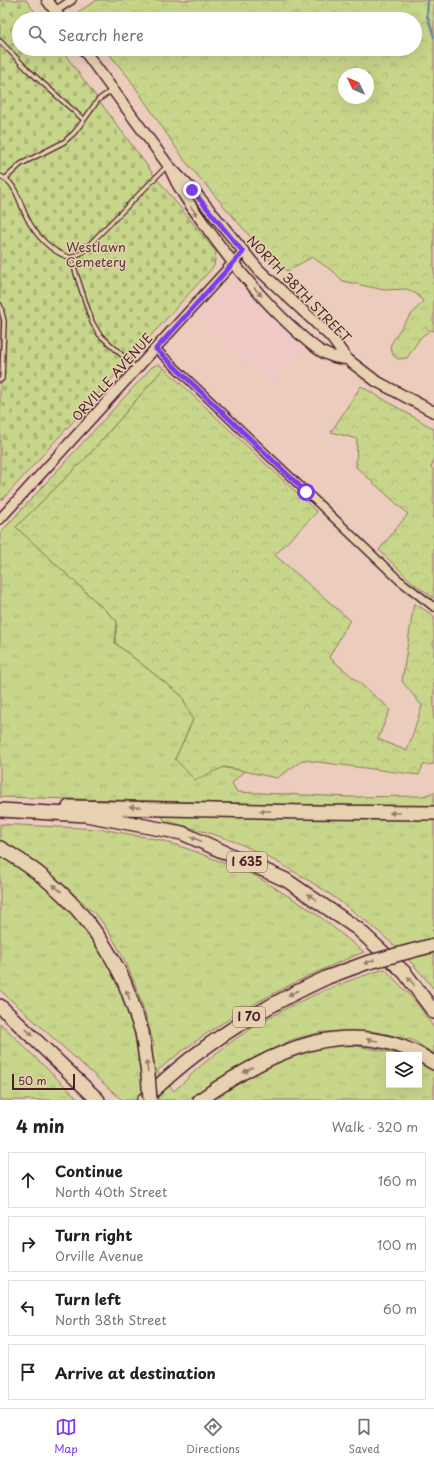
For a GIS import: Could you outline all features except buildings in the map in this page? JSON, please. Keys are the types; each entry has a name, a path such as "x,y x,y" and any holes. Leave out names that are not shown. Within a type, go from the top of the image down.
{"highway":[{"path":"6,810 88,806 297,812 434,813"},
{"name":"I 635","path":"6,810 86,815 182,833 286,880 358,929 405,973 434,1012"},
{"path":"0,848 22,861 58,889 75,905 98,935 122,978 142,1032 150,1100"},
{"name":"I 70","path":"144,1100 178,1069 222,1035 260,1010 328,977 366,963 434,945"},
{"path":"0,1006 98,1100"},
{"path":"203,1098 269,1058 295,1047 335,1038 353,1038 391,1044 411,1051 434,1063"}],"main road":[{"path":"47,0 56,12"},
{"name":"NORTH 38TH STREET","path":"89,56 168,165 199,197 243,252 290,300 331,337 347,359 376,380 434,412"},
{"name":"NORTH 38TH STREET","path":"168,165 178,187 232,263 284,320 322,352 335,358 347,359"}],"street":[{"path":"61,12 72,0"},
{"name":"ORVILLE AVENUE","path":"0,519 243,252"},
{"path":"156,349 399,580 434,607"}],"lane":[{"path":"0,41 12,53"},
{"path":"14,56 84,120"},
{"path":"6,178 21,164 64,142 74,134 98,100 113,89"},
{"path":"0,176 6,178 18,195 29,221 41,238 61,255 71,258 81,253 168,165"},
{"path":"71,258 92,322 99,334 136,369"},
{"path":"0,305 4,322 2,379 0,380"}],"shaded area":[{"path":"235,279 243,281 306,346 270,384 197,317 227,285"}],"green space":[{"name":"Westlawn Cemetery","path":"0,0 26,0 35,12 12,12 12,56 66,56 154,175 216,252 214,266 2,500 0,499"},
{"path":"97,0 434,0 434,331 430,330 420,338 407,358 398,359 393,355 390,346 405,322 423,302 418,295 407,289 384,290 343,281 334,272 312,257 287,271 273,263 185,161 129,78 111,56 422,56 422,12 78,12"},
{"path":"158,364 164,368 88,456 16,527 117,621 115,643 182,696 193,720 175,759 244,771 232,783 237,792 350,797 423,796 434,792 434,806 308,805 0,797 0,533 152,367"},
{"path":"164,368 317,512 275,555 350,620 329,657 390,709 378,739 407,751 422,706 402,681 414,603 434,616 434,764 423,765 419,775 303,760 277,778 224,767 195,780 175,759 193,720 182,696 115,643 117,621 16,527 88,456"},
{"path":"361,386 434,429 434,462 431,467 434,470 434,598 413,583 379,550 408,514 356,467 357,439 331,432"},
{"path":"162,816 434,819 434,930 432,930 434,932 434,989 415,967 372,926 323,889 297,873 245,846 216,835 164,820"},
{"path":"0,824 101,829 161,840 194,851 256,876 314,912 364,952 309,976 256,1003 230,1018 181,1052 157,1071 174,1091 199,1067 223,1048 266,1020 312,996 385,969 417,1003 434,1028 434,1054 412,1040 377,1032 322,1032 291,1040 234,1070 187,1100 122,1100 0,990 0,854 29,871 55,891 85,925 98,944 119,985 140,1050 154,1046 145,1012 133,979 109,932 97,915 52,874 22,853 0,842"},
{"path":"0,1023 79,1100 0,1100"},
{"path":"341,1043 389,1052 386,1052 386,1088 422,1088 422,1062 434,1070 434,1100 212,1100 239,1081 292,1054"}],"waterway":[{"path":"428,0 427,15 434,37"}],"route":[{"path":"192,190 217,218 243,252 156,349 306,492"}]}
